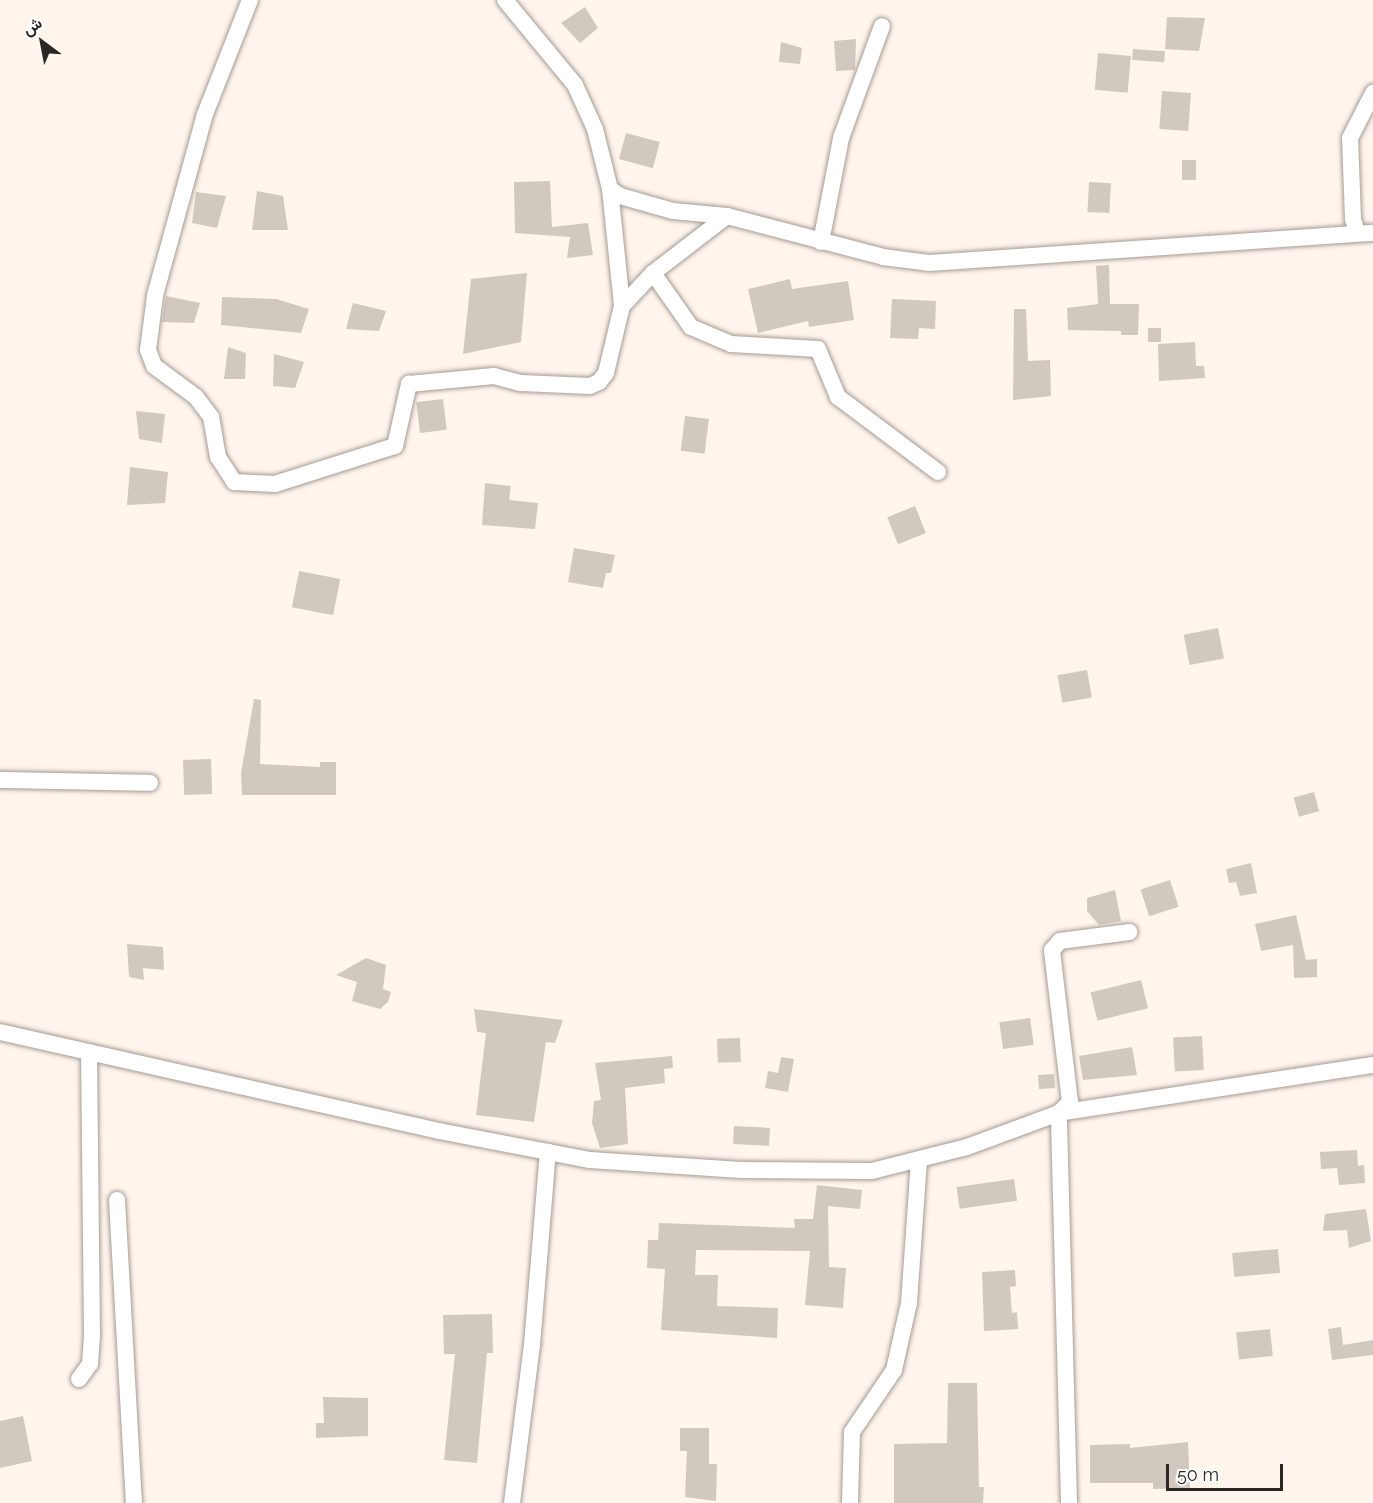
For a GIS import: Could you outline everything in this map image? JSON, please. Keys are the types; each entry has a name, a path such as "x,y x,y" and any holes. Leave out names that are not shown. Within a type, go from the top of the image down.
{"street":[{"path":"250,0 205,114 155,296 148,350 154,366 196,397 211,417 218,457 234,482 274,484 395,446 409,384 494,376 521,383 590,386 599,382 606,373 622,306 610,189 595,129 575,85 505,0"},
{"path":"821,242 842,138 882,26"},
{"path":"1365,233 1353,219 1350,138 1373,93"},
{"path":"610,189 620,196 673,211 727,216 883,257 929,263 1365,233"},
{"path":"622,306 653,273 727,216"},
{"path":"653,273 691,327 731,344 818,349 838,397 938,472"},
{"path":"0,780 150,783"},
{"path":"1069,1503 1059,1113 1070,1102 1052,950 1060,941 1129,932"},
{"path":"0,1032 590,1160 741,1170 872,1171 918,1161 1059,1113 1373,1065"},
{"path":"79,1379 90,1364 92,1337 89,1052"},
{"path":"512,1503 532,1345 548,1152"},
{"path":"850,1503 852,1432 894,1370 909,1303 918,1161"},
{"path":"117,1200 134,1503"}],"building":[{"path":"585,7 598,28 580,43 561,23"},
{"path":"1167,17 1205,18 1199,51 1165,49"},
{"path":"856,39 855,70 836,71 834,41"},
{"path":"781,42 802,48 800,64 779,62"},
{"path":"1133,49 1165,51 1164,62 1132,60"},
{"path":"1098,53 1131,56 1128,93 1095,90"},
{"path":"1162,91 1191,93 1188,131 1159,129"},
{"path":"626,133 660,142 653,168 619,159"},
{"path":"1182,160 1196,160 1196,180 1182,180"},
{"path":"550,181 552,227 588,223 593,255 567,258 570,237 515,233 514,182"},
{"path":"1089,182 1111,183 1109,213 1087,212"},
{"path":"257,191 283,196 288,230 252,230"},
{"path":"196,192 226,196 217,228 192,223"},
{"path":"1109,265 1110,304 1139,304 1138,335 1121,335 1121,331 1068,330 1067,308 1098,304 1096,266"},
{"path":"527,273 521,342 463,354 471,279"},
{"path":"790,279 792,289 848,281 854,320 809,327 808,321 758,333 748,289"},
{"path":"166,296 200,303 194,323 162,322"},
{"path":"222,297 276,299 309,309 301,333 221,325"},
{"path":"892,299 936,301 935,329 919,328 918,339 890,338"},
{"path":"353,303 386,311 379,331 346,329"},
{"path":"1014,309 1026,309 1028,361 1050,360 1051,396 1013,400"},
{"path":"1148,328 1161,328 1161,342 1148,342"},
{"path":"1195,342 1196,366 1204,366 1205,378 1159,381 1158,344"},
{"path":"228,347 246,353 245,379 224,379"},
{"path":"274,354 304,362 295,388 273,386"},
{"path":"443,399 447,430 420,433 416,402"},
{"path":"136,411 165,414 162,443 139,439"},
{"path":"685,416 709,419 705,454 681,451"},
{"path":"130,467 168,472 165,503 127,505"},
{"path":"485,483 511,486 509,500 538,503 535,529 482,525"},
{"path":"915,506 926,533 898,544 887,517"},
{"path":"574,548 615,555 611,573 606,573 603,588 568,582"},
{"path":"299,571 340,579 333,615 292,607"},
{"path":"1218,628 1224,658 1190,665 1184,635"},
{"path":"1087,670 1092,698 1062,703 1057,675"},
{"path":"254,699 261,700 260,764 320,767 320,762 336,762 336,795 242,795 241,773"},
{"path":"211,759 212,794 184,795 183,760"},
{"path":"1314,792 1319,811 1299,817 1294,797"},
{"path":"1251,863 1257,893 1240,896 1236,882 1229,883 1226,869"},
{"path":"1170,880 1179,907 1149,916 1141,890"},
{"path":"1115,890 1121,921 1099,925 1087,911 1087,898"},
{"path":"1296,915 1306,960 1317,959 1317,977 1294,978 1293,945 1261,951 1255,924"},
{"path":"127,944 163,947 164,970 143,968 144,980 129,977"},
{"path":"366,958 386,965 383,989 391,992 388,1002 380,1009 352,1001 357,982 336,975"},
{"path":"1141,980 1148,1008 1098,1021 1091,993"},
{"path":"474,1009 563,1020 555,1043 546,1042 534,1122 476,1115 486,1033 477,1032"},
{"path":"1030,1018 1034,1045 1003,1049 999,1022"},
{"path":"1202,1036 1204,1070 1175,1071 1173,1038"},
{"path":"740,1038 741,1062 718,1063 717,1039"},
{"path":"1132,1047 1137,1075 1083,1080 1079,1056"},
{"path":"672,1056 673,1068 664,1069 665,1083 625,1088 628,1144 600,1148 592,1123 594,1101 601,1100 595,1063"},
{"path":"781,1057 794,1059 788,1092 765,1088 768,1071 778,1073"},
{"path":"1054,1074 1055,1088 1039,1089 1038,1075"},
{"path":"734,1126 770,1128 769,1146 733,1144"},
{"path":"1357,1150 1358,1166 1364,1165 1365,1183 1339,1185 1337,1168 1321,1169 1320,1152"},
{"path":"1014,1179 1017,1201 960,1209 957,1187"},
{"path":"817,1185 862,1190 860,1209 828,1206 829,1267 846,1268 843,1308 805,1305 810,1251 696,1250 695,1275 718,1275 717,1306 778,1308 777,1338 661,1330 665,1269 647,1268 648,1240 658,1240 659,1223 795,1228 794,1219 813,1219"},
{"path":"1366,1209 1371,1241 1349,1248 1347,1230 1323,1231 1325,1214"},
{"path":"1278,1249 1280,1273 1234,1277 1232,1253"},
{"path":"1015,1270 1016,1286 1010,1287 1012,1313 1017,1312 1018,1329 984,1331 982,1272"},
{"path":"492,1314 493,1353 487,1353 477,1463 444,1460 455,1354 444,1354 443,1315"},
{"path":"1341,1327 1343,1345 1373,1340 1373,1355 1332,1360 1328,1329"},
{"path":"1270,1329 1273,1356 1239,1359 1236,1333"},
{"path":"948,1383 977,1383 979,1487 984,1487 983,1503 894,1503 894,1444 947,1443"},
{"path":"323,1397 368,1398 368,1436 316,1438 316,1423 324,1423"},
{"path":"23,1416 32,1461 0,1468 0,1421"},
{"path":"680,1428 709,1428 709,1464 717,1464 716,1501 685,1497 687,1451 680,1451"},
{"path":"1188,1442 1190,1488 1153,1489 1153,1483 1090,1483 1090,1445 1130,1444 1130,1448"}]}
